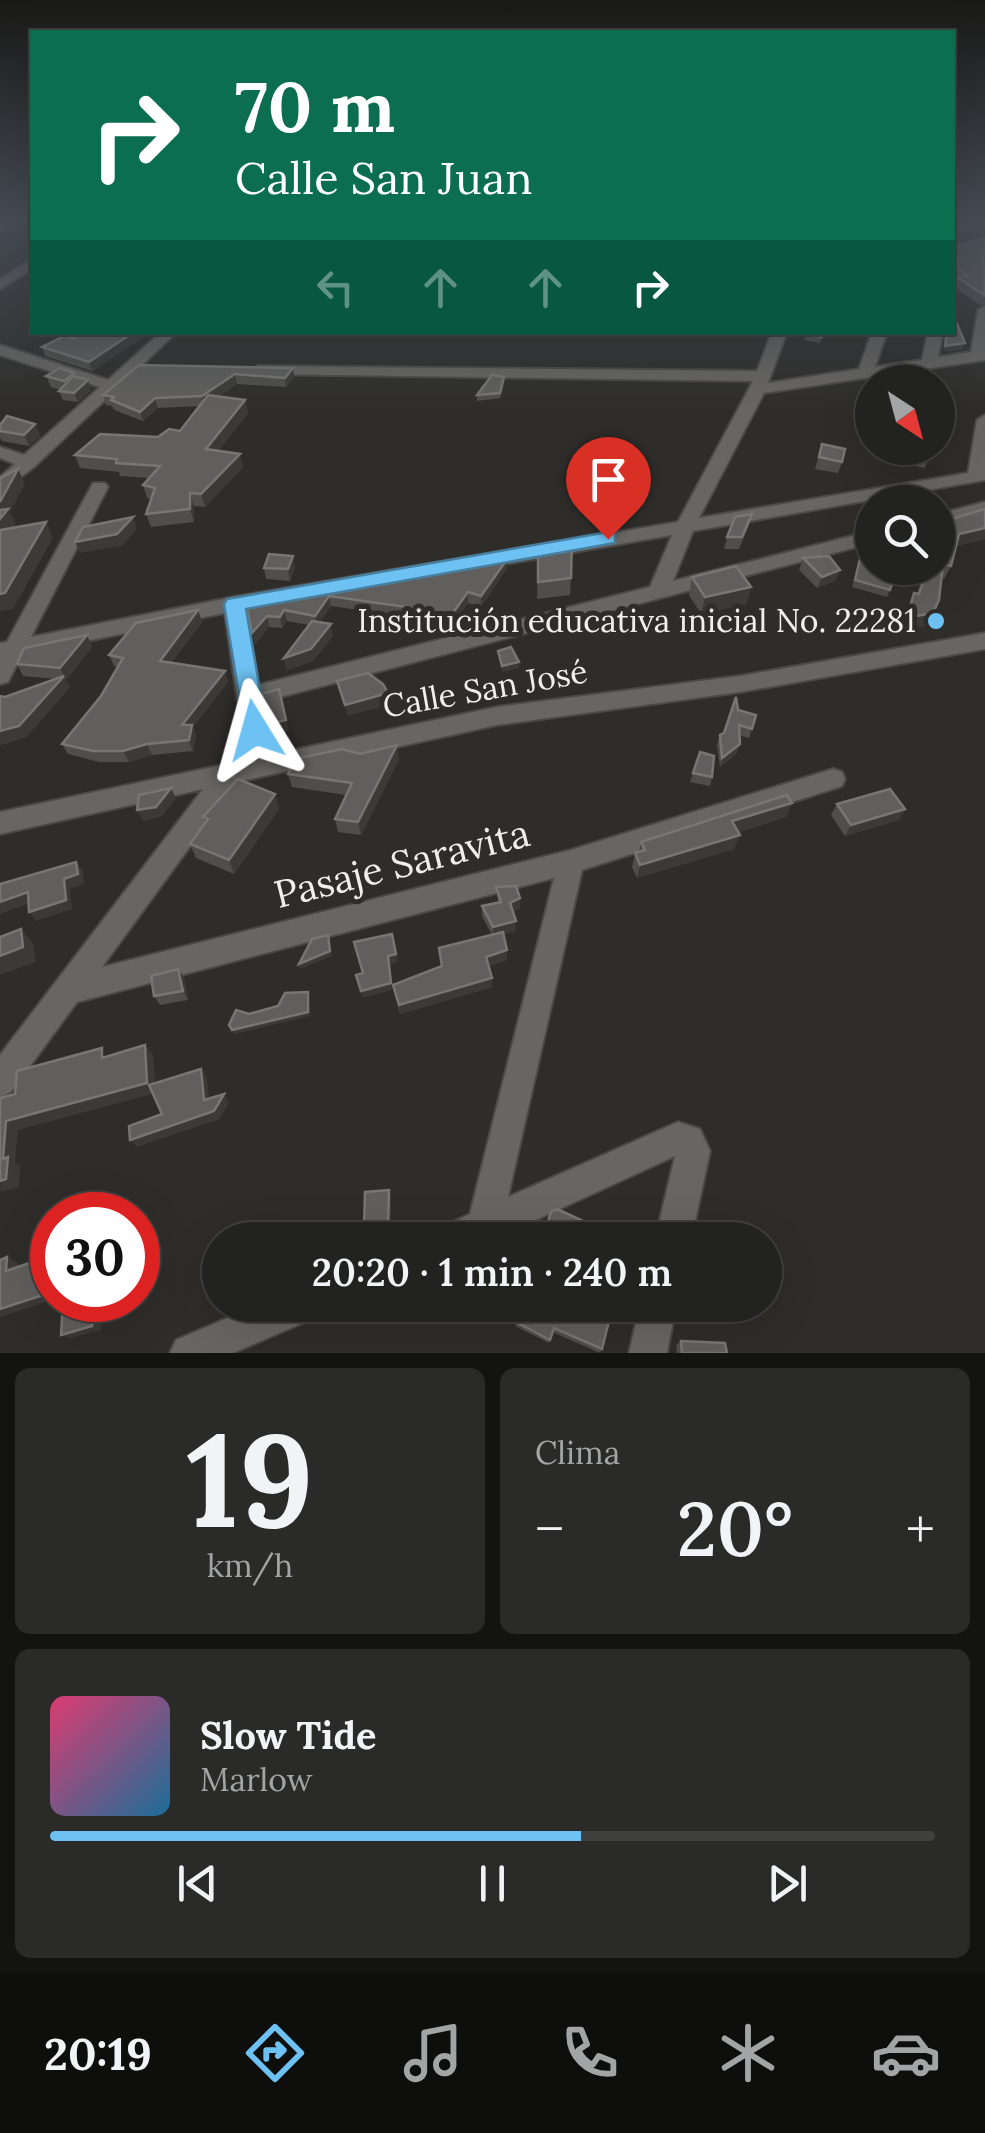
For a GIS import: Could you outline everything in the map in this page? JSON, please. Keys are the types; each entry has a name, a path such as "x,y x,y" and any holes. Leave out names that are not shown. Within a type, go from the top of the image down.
{"street":[{"path":"935,335 928,365 981,356 985,310"},
{"path":"0,487 167,335"},
{"path":"658,592 779,335"},
{"path":"868,365 879,335"},
{"path":"0,350 112,386"},
{"path":"133,366 152,367"},
{"path":"251,368 759,382 855,375"},
{"path":"8,649 234,604 980,476 985,420"},
{"path":"0,452 28,463"},
{"path":"0,676 8,649 99,487"},
{"path":"955,516 985,508"},
{"path":"250,696 855,541"},
{"path":"234,604 260,764"},
{"name":"Calle San José","path":"0,823 260,764 498,716 740,684 985,641"},
{"path":"0,1081 230,773"},
{"path":"571,862 833,779"},
{"name":"Pasaje Saravita","path":"64,992 571,862 485,1222"},
{"path":"493,1222 678,1138 688,1141 692,1151 677,1222"},
{"path":"189,1353 261,1322"},
{"path":"648,1353 654,1322"}],"building":[{"path":"968,284 985,284 984,295"},
{"path":"955,319 965,343 945,346 947,335 955,335"},
{"path":"66,335 130,335 89,362 42,347"},
{"path":"139,365 293,368 285,378 235,374 202,396 155,398 140,412 103,395"},
{"path":"60,368 74,373 64,381 46,376"},
{"path":"492,375 504,377 500,393 477,395"},
{"path":"73,376 88,380 74,393 59,391"},
{"path":"208,395 245,400 206,449 240,454 201,494 190,493 190,509 146,514 155,488 143,485 160,466 75,455 100,434 158,437 169,429 180,431"},
{"path":"7,416 35,424 24,435 0,431"},
{"path":"822,444 845,449 842,462 819,457"},
{"path":"18,469 0,502 0,478"},
{"path":"985,509 985,528 959,534 955,550 955,518"},
{"path":"752,514 742,537 727,537 735,517"},
{"path":"133,517 117,534 75,542 83,527"},
{"path":"46,522 5,593 0,594 0,530"},
{"path":"572,539 571,578 538,582 538,545"},
{"path":"269,554 293,556 288,569 264,568"},
{"path":"829,556 840,570 822,577 803,558"},
{"path":"508,558 481,596 468,592 450,617 440,614 437,619 419,613 415,620 394,625 406,607 329,596 315,616 284,610 280,617 267,616 252,633 246,601"},
{"path":"736,566 751,587 705,597 692,577"},
{"path":"922,585 941,585 933,613 907,618 914,593 919,594"},
{"path":"198,610 160,661 225,671 182,725 192,725 189,740 123,751 93,751 62,744 101,696 123,658 109,655 136,623"},
{"path":"312,621 331,624 311,649 284,658"},
{"path":"87,635 60,668 17,664 24,648"},
{"path":"511,647 519,662 502,666 498,651"},
{"path":"368,673 388,693 345,705 337,681"},
{"path":"64,676 19,726 0,731 0,696"},
{"path":"279,689 286,720 267,724 262,694"},
{"path":"736,697 738,710 756,715 752,729 739,725 740,744 722,758 720,735"},
{"path":"397,745 358,822 335,819 352,783 288,774 295,759 342,749 360,754"},
{"path":"700,752 714,756 712,777 693,773"},
{"path":"238,779 275,794 229,860 190,844 208,819 203,817"},
{"path":"171,788 156,807 137,810 139,795"},
{"path":"890,789 905,809 851,825 837,804"},
{"path":"787,795 792,803 732,821 740,835 640,865 635,853 645,850 641,842"},
{"path":"76,862 78,874 64,879 66,900 29,912 28,892 0,902 0,884"},
{"path":"516,886 520,898 510,903 516,921 493,927 482,906 501,902 496,887"},
{"path":"21,929 23,947 0,956 0,937"},
{"path":"503,932 507,950 486,957 492,978 399,1005 393,985 442,966 439,948"},
{"path":"392,934 396,954 388,956 391,983 361,991 356,975 363,973 354,942"},
{"path":"328,935 330,951 299,964 312,939"},
{"path":"178,969 183,991 154,996 151,976"},
{"path":"308,992 308,1012 232,1030 229,1025 236,1010 249,1014 278,1006 285,993"},
{"path":"145,1045 147,1083 6,1121 6,1179 0,1181 0,1098 15,1094 17,1071 102,1048 102,1058"},
{"path":"201,1069 204,1100 224,1094 214,1111 130,1140 129,1126 162,1114 149,1085"},
{"path":"389,1190 388,1222 364,1222 365,1192"},
{"path":"557,1209 583,1221 548,1222 551,1212"},
{"path":"7,1257 6,1271 30,1263 30,1299 0,1309 0,1260"},
{"path":"62,1322 92,1322 92,1326 61,1335"},
{"path":"516,1322 609,1322 602,1349 554,1328 550,1340"},
{"path":"681,1341 725,1343 727,1353 682,1353"}],"place":[{"name":"Institución educativa inicial No. 22281","path":"936,621"}],"route":[{"path":"255,730 234,604 608,539"}]}
